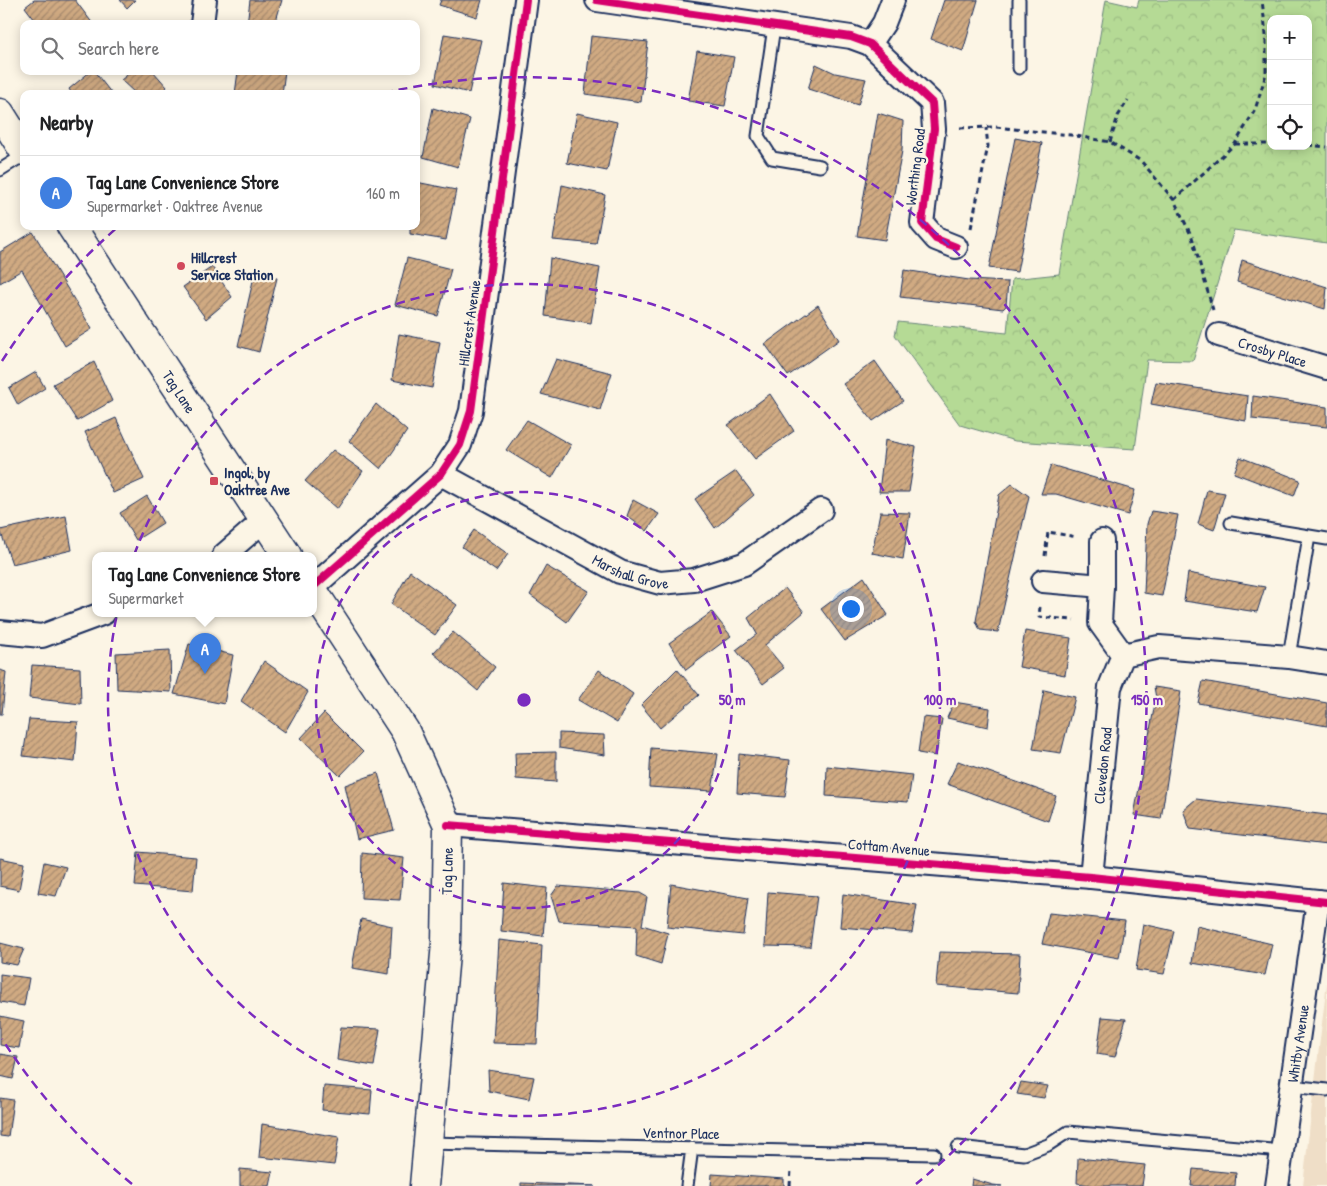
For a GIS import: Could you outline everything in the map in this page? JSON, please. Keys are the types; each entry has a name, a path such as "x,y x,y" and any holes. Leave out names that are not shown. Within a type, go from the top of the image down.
{"main road":[{"path":"0,113 20,145"},
{"name":"Tag Lane","path":"74,230 286,552"},
{"name":"Tag Lane","path":"317,597 405,731 448,825 446,943 424,1186"}],"street":[{"path":"202,20 205,0"},
{"name":"Hillcrest Avenue","path":"317,583 441,474 460,445 471,412 526,0"},
{"name":"Worthing Road","path":"597,0 774,28 852,37 870,44 912,82 932,104 934,129 922,223 936,239 956,247"},
{"path":"870,44 884,23 893,0"},
{"name":"Crosby Place","path":"1219,335 1327,368"},
{"name":"Marshall Grove","path":"441,474 620,572 660,583 694,580 744,564 821,510"},
{"path":"227,552 263,520"},
{"path":"1102,541 1100,623 1123,656 1159,647 1289,657 1327,663"},
{"path":"1043,581 1102,586"},
{"path":"0,632 42,636 93,617"},
{"name":"Clevedon Road","path":"1091,877 1110,687 1123,656"},
{"name":"Cottam Avenue","path":"448,825 1091,877 1322,902"},
{"name":"Whitby Avenue","path":"1277,1186 1291,1086 1322,902"}],"lane":[{"path":"1019,0 1019,68"},
{"path":"774,28 758,136 772,158 820,166"},
{"path":"0,170 20,158"},
{"path":"1231,523 1327,539"},
{"path":"1289,657 1309,536"},
{"path":"1291,1086 1327,1090"},
{"path":"958,1147 1024,1154 1048,1145 1068,1132 1282,1151"},
{"name":"Ventnor Place","path":"428,1143 934,1154"},
{"path":"687,1186 692,1148"}],"path":[{"path":"1174,200 1235,144 1255,110 1266,74 1266,36 1262,0"},
{"path":"1110,142 1118,116 1128,100"},
{"path":"934,129 986,128 1071,134 1110,142 1141,161 1174,200 1192,237 1219,335"},
{"path":"956,247 967,247 988,146 986,128"},
{"path":"1235,144 1267,144"},
{"path":"1312,145 1327,147"}],"shaded area":[{"path":"1327,982 1327,1186 1303,1186 1312,1105"}],"green space":[{"path":"1106,0 1137,7 1139,0 1327,0 1327,243 1234,230 1193,361 1147,360 1135,449 1015,441 960,425 895,335 898,322 1007,333 1012,279 1059,274"}],"building":[{"path":"34,0 75,0 90,20 35,20 25,7"},
{"path":"120,0 135,0 127,8"},
{"path":"250,0 282,0 276,20 248,20"},
{"path":"441,0 482,0 477,17 439,5"},
{"path":"944,0 978,0 963,51 931,39"},
{"path":"444,34 481,40 469,93 435,84"},
{"path":"591,36 648,42 641,102 585,94"},
{"path":"697,51 734,57 725,106 688,101"},
{"path":"816,64 835,73 866,79 858,105 808,89"},
{"path":"86,75 97,75 109,90 70,90"},
{"path":"127,75 156,75 167,87 164,90 132,90 121,80"},
{"path":"237,75 284,75 283,90 236,90"},
{"path":"433,108 470,119 458,167 423,157"},
{"path":"577,113 617,122 607,171 567,163"},
{"path":"878,113 903,121 902,151 885,240 857,236"},
{"path":"1015,138 1042,143 1017,272 989,268"},
{"path":"420,183 456,190 446,240 410,234 410,230 420,230"},
{"path":"562,185 605,195 596,244 553,240"},
{"path":"33,232 92,329 65,346 22,270 0,283 0,252"},
{"path":"407,258 451,269 438,316 395,305"},
{"path":"550,258 600,268 591,323 545,316"},
{"path":"1242,260 1327,287 1325,309 1237,282"},
{"path":"212,267 232,297 206,319 183,287"},
{"path":"904,270 969,280 1008,282 1006,306 1003,309 900,297"},
{"path":"255,272 277,278 259,352 238,346"},
{"path":"818,305 839,340 788,376 765,344"},
{"path":"399,334 440,342 432,388 392,380"},
{"path":"556,359 612,373 600,410 541,394"},
{"path":"875,361 903,401 873,421 843,384"},
{"path":"94,362 112,401 77,421 53,384"},
{"path":"36,372 45,388 18,405 9,388"},
{"path":"1156,382 1248,396 1246,421 1151,404"},
{"path":"770,394 794,431 755,459 728,425"},
{"path":"1253,396 1327,407 1327,427 1252,419"},
{"path":"376,404 407,431 381,469 349,441"},
{"path":"116,418 144,479 113,493 85,432"},
{"path":"527,420 571,445 552,478 506,450"},
{"path":"885,440 916,447 909,492 879,492"},
{"path":"333,450 363,471 337,509 305,481"},
{"path":"1240,457 1300,480 1294,496 1234,473"},
{"path":"1051,465 1135,490 1128,515 1056,494 1041,494"},
{"path":"736,471 754,495 715,528 695,499"},
{"path":"1012,484 1029,496 998,632 980,630 976,621 999,495"},
{"path":"1207,490 1225,493 1214,530 1198,524"},
{"path":"147,496 163,523 136,540 120,513"},
{"path":"633,500 659,514 647,531 627,516"},
{"path":"1151,511 1178,515 1162,596 1144,593 1147,524"},
{"path":"880,512 910,513 903,559 872,553"},
{"path":"66,516 72,550 12,564 0,530"},
{"path":"474,530 508,554 496,571 462,547"},
{"path":"546,566 589,591 567,622 530,595"},
{"path":"410,571 457,605 435,635 391,604"},
{"path":"1188,573 1265,587 1257,612 1184,601"},
{"path":"864,577 888,615 845,641 821,609"},
{"path":"785,588 804,612 765,645 784,668 763,684 736,650 757,634 748,618"},
{"path":"712,612 731,636 686,670 669,643"},
{"path":"1025,631 1071,638 1065,675 1019,667"},
{"path":"453,632 495,667 478,691 433,653"},
{"path":"189,644 233,655 224,704 174,694"},
{"path":"170,650 171,692 117,689 116,653"},
{"path":"264,661 308,692 285,732 241,701"},
{"path":"32,665 80,668 81,704 29,698"},
{"path":"677,669 699,695 660,728 641,705"},
{"path":"0,670 6,672 2,714 0,714"},
{"path":"599,670 633,694 617,723 578,700"},
{"path":"1203,681 1327,703 1327,726 1198,703"},
{"path":"1154,687 1181,691 1161,819 1134,815 1156,698"},
{"path":"1044,690 1075,697 1061,753 1033,749"},
{"path":"954,702 990,708 988,727 947,718"},
{"path":"324,713 363,752 340,776 301,738"},
{"path":"923,717 942,719 936,756 918,753"},
{"path":"29,719 78,722 75,762 23,756"},
{"path":"559,733 604,735 605,755 559,748"},
{"path":"651,748 718,754 712,791 649,787"},
{"path":"556,752 556,782 516,779 515,753"},
{"path":"739,754 790,760 785,797 737,793"},
{"path":"958,761 1056,796 1048,821 947,784"},
{"path":"827,766 912,775 908,802 826,796"},
{"path":"378,773 394,830 357,839 345,785"},
{"path":"1196,799 1327,815 1327,845 1190,829 1183,810"},
{"path":"138,852 196,857 193,891 135,886"},
{"path":"362,853 404,858 400,900 361,898"},
{"path":"0,858 24,863 19,890 0,886"},
{"path":"44,862 66,867 56,896 38,893"},
{"path":"504,883 547,888 543,936 501,931"},
{"path":"671,884 748,898 743,935 667,927"},
{"path":"558,886 640,893 647,897 642,925 668,933 661,964 636,956 637,926 559,921 551,896"},
{"path":"768,892 817,896 810,947 765,946"},
{"path":"843,894 917,905 912,933 840,927"},
{"path":"1049,913 1125,921 1119,958 1042,944"},
{"path":"361,919 392,926 389,974 352,968"},
{"path":"1143,924 1174,931 1164,974 1136,970"},
{"path":"1197,926 1272,944 1265,975 1192,963"},
{"path":"499,940 542,945 537,1044 493,1043"},
{"path":"0,943 24,949 17,965 0,962"},
{"path":"939,952 1020,954 1018,993 936,986"},
{"path":"0,974 29,978 24,1006 0,1002"},
{"path":"0,1016 24,1021 19,1048 0,1045"},
{"path":"1102,1017 1126,1019 1115,1057 1097,1054"},
{"path":"341,1027 380,1029 374,1066 337,1060"},
{"path":"0,1054 18,1057 13,1079 0,1076"},
{"path":"488,1070 534,1077 529,1099 489,1091"},
{"path":"1021,1082 1048,1086 1044,1098 1017,1094"},
{"path":"324,1086 372,1090 370,1114 322,1110"},
{"path":"0,1098 13,1100 8,1137 0,1136"},
{"path":"262,1124 339,1137 334,1165 259,1157"},
{"path":"1078,1158 1145,1165 1142,1186 1098,1186 1077,1183"},
{"path":"240,1169 273,1172 270,1186 240,1186"},
{"path":"1193,1169 1236,1173 1235,1186 1191,1186"},
{"path":"712,1174 784,1179 784,1186 711,1186"},
{"path":"972,1179 993,1185 1002,1186 971,1186"},
{"path":"521,1183 595,1186 521,1186"}],"cycle path":[{"path":"317,583 441,474 460,445 471,411 526,0"},
{"path":"597,0 851,37 870,44 932,103 934,129 922,223 936,239 956,247"},
{"path":"448,825 1091,877 1327,902"}],"place":[{"name":"Hillcrest Service Station","path":"181,266"},
{"name":"Ingol, by Oaktree Ave","path":"214,481"},
{"name":"Tag Lane Convenience Store","path":"205,674"}]}
